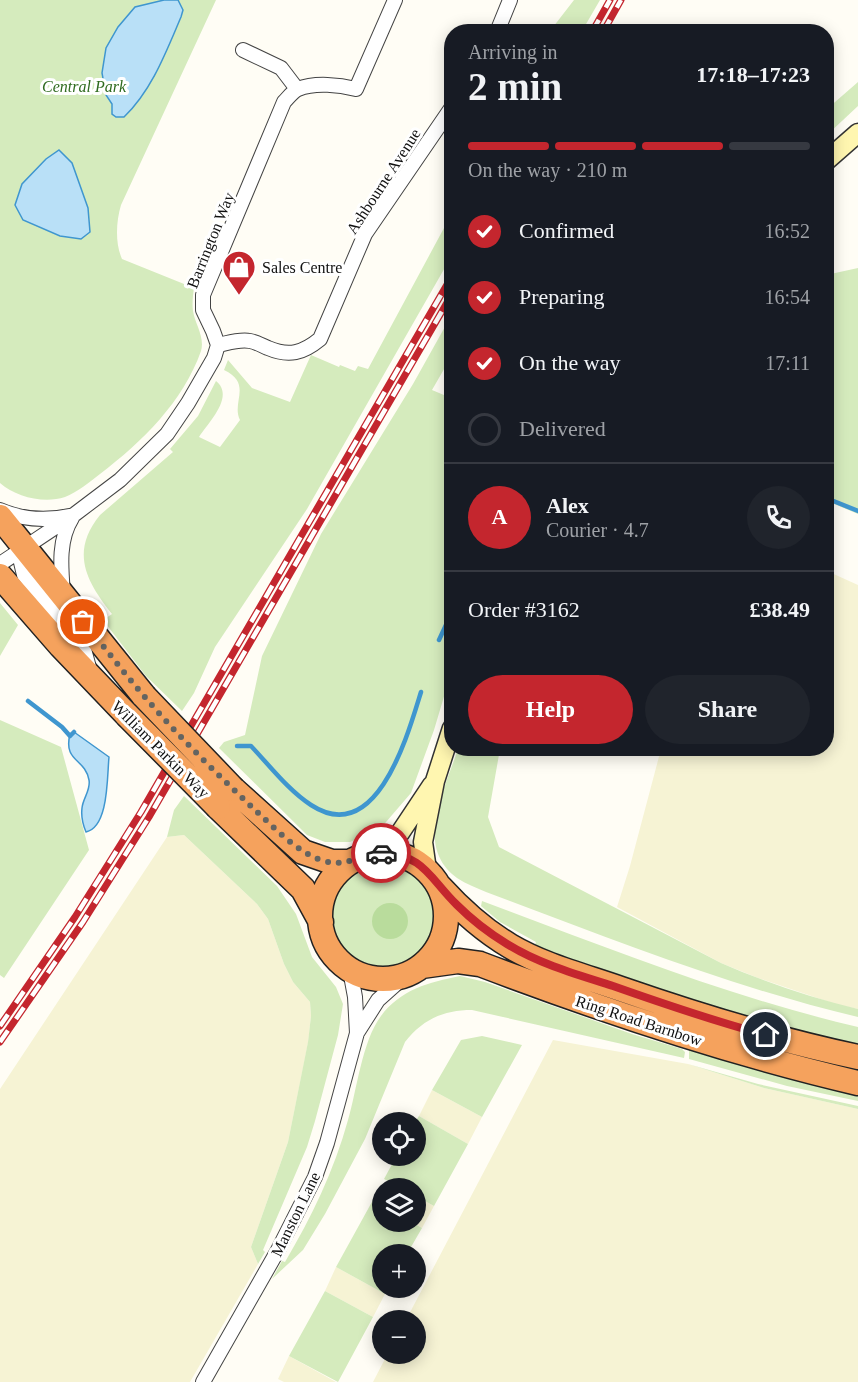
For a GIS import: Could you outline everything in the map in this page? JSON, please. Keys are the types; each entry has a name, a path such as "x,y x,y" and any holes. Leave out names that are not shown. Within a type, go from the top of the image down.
{"highway":[{"name":"William Parkin Way","path":"0,517 22,551 63,596 144,696 233,789 303,852 332,862 350,862"},
{"name":"William Parkin Way","path":"0,576 93,681 303,889 321,922"},
{"path":"375,853 394,854 412,859 434,879 446,911 446,924 442,939 435,951 414,970 388,979 368,977 350,970 336,957 326,941 321,922 321,904 327,888 337,873 350,862 375,853"},
{"name":"Ring Road Barnbow","path":"434,879 458,906 492,935 538,960 722,1023 858,1058"},
{"name":"Ring Road Barnbow","path":"414,970 458,961 480,964 662,1029 858,1083"}],"street":[{"path":"243,50 281,68 297,89 337,84 356,89 395,0"},
{"path":"500,24 510,0"},
{"name":"Barrington Way","path":"218,345 203,310 203,295 284,102 297,89"},
{"name":"Ashbourne Avenue","path":"218,345 239,340 252,341 279,353 295,354 308,350 320,339 365,234 444,118"},
{"path":"834,154 858,133"},
{"path":"0,564 75,514 120,480 167,434 214,358 218,345"},
{"path":"0,510 38,519 75,514"},
{"path":"63,596 62,546 66,528 75,514"},
{"path":"22,551 24,575 84,649 93,681"},
{"path":"434,879 423,842 435,781 444,753"},
{"path":"375,853 400,833 423,795 435,781"},
{"name":"Manston Lane","path":"203,1382 282,1243 315,1177 330,1133 357,1032 355,997 350,970"},
{"name":"Manston Lane","path":"357,1032 378,1000 414,970"}],"shaded area":[{"path":"834,574 858,585 858,1009 835,1004 721,963 617,907 659,756 834,756"},
{"path":"184,835 257,904 268,919 293,982 310,1002 308,1043 288,1142 251,1247 258,1264 190,1382 0,1382 0,1089 167,837"},
{"path":"553,1040 688,1064 764,1088 858,1109 858,1382 373,1382 382,1364 426,1364 426,1310 411,1310 418,1298 426,1298 426,1282"},
{"path":"432,1090 482,1117 468,1144 426,1120 426,1112 421,1112"},
{"path":"426,1202 434,1206 426,1221"},
{"path":"336,1267 372,1287 372,1298 383,1298 377,1310 372,1310 372,1316 325,1291"},
{"path":"289,1356 336,1382 284,1382 278,1379"}],"green space":[{"name":"Central Park","path":"0,0 216,0 121,205 117,225 118,246 122,259 194,288 193,311 201,336 201,351 184,387 160,420 146,434 116,462 88,483 70,495 48,500 22,495 0,483"},
{"path":"574,0 600,0 586,24 555,24"},
{"path":"858,82 858,106 834,128 834,103"},
{"path":"444,228 444,269 307,509 215,647 194,693 182,711 146,676 103,620 112,614 95,590 85,566 86,541 91,529 100,515 173,452 170,449 198,416 216,381 221,387 222,401 214,417 199,437 220,447 240,420 239,387 233,375 224,370 228,360 252,388 290,402 311,355 355,371 358,366 368,369"},
{"path":"858,268 858,514 834,504 834,273"},
{"path":"444,329 444,369 432,390 444,395 444,696 411,793 380,829 350,842 325,842 307,835 219,748 224,742 245,735 262,656 321,534 413,384"},
{"path":"0,603 18,625 0,656"},
{"path":"0,720 61,747 89,850 4,978 0,975"},
{"path":"455,756 499,756 488,817 499,847 721,963 788,989 858,1009 858,1017 764,991 670,960 468,884 457,878 444,865 437,850 436,816"},
{"path":"184,796 277,886 296,914 312,957 336,987 343,1004 338,1035 307,1147 263,1250 265,1252 258,1264 251,1247 288,1142 308,1042 310,1002 293,982 268,919 257,904 184,835 167,837 174,810"},
{"path":"383,862 403,867 421,878 432,896 437,916 432,936 421,954 403,965 383,970 363,965 345,954 334,936 329,916 334,896 345,878 363,867"},
{"path":"482,901 715,986 858,1027 858,1049 731,1016 533,949 536,942 500,922 481,906"},
{"path":"390,903 403,908 408,921 403,934 390,939 377,934 372,921 377,908"},
{"path":"460,976 485,982 632,1034 682,1049 685,1052 684,1058 472,1010 462,1010 435,1017 419,1027 405,1042 376,1112 372,1112 372,1122 365,1139 325,1214 303,1250 272,1279 282,1261 285,1262 295,1245 329,1176 342,1139 374,1026 397,1000 426,984"},
{"path":"482,1036 522,1045 482,1117 432,1090 461,1040"},
{"path":"689,1048 858,1090 858,1101 787,1086 689,1059"},
{"path":"688,1064 758,1084 858,1106 858,1109 764,1088"},
{"path":"426,1120 468,1144 434,1206 426,1202 426,1178 385,1178 391,1166 426,1166"},
{"path":"372,1202 372,1232 420,1232 413,1244 372,1244 372,1287 336,1267"},
{"path":"325,1291 372,1316 338,1382 289,1356"}],"water":[{"path":"164,0 178,0 183,10 170,44 143,95 124,117 116,117 112,114 112,104 106,95 102,73 106,48 118,27 135,7"},
{"path":"59,150 72,163 88,208 90,232 81,239 60,236 23,220 15,205 22,184 46,159"},
{"path":"74,732 109,757 103,811 94,828 86,832 82,811 89,780 83,767 69,750 70,734"}],"waterway":[{"path":"834,501 858,511"},
{"path":"439,640 444,629"},
{"path":"237,746 251,746 287,785 311,805 334,814 354,811 371,799 386,780 408,733 421,692"},
{"path":"28,701 70,736 74,732"}],"railway":[{"path":"596,24 610,0"},
{"path":"608,24 621,0"},
{"path":"0,1026 75,917 141,812 444,290"},
{"path":"0,1042 83,922 149,817 444,308"}],"way so far":[{"path":"83,622 144,696 203,758 233,789 303,852 332,862 350,862 362,856 381,853"}],"place":[{"name":"Sales Centre","path":"239,296"}],"route":[{"path":"381,853 412,859 428,870 440,887 475,921 492,935 526,955 722,1023 766,1035"}]}
